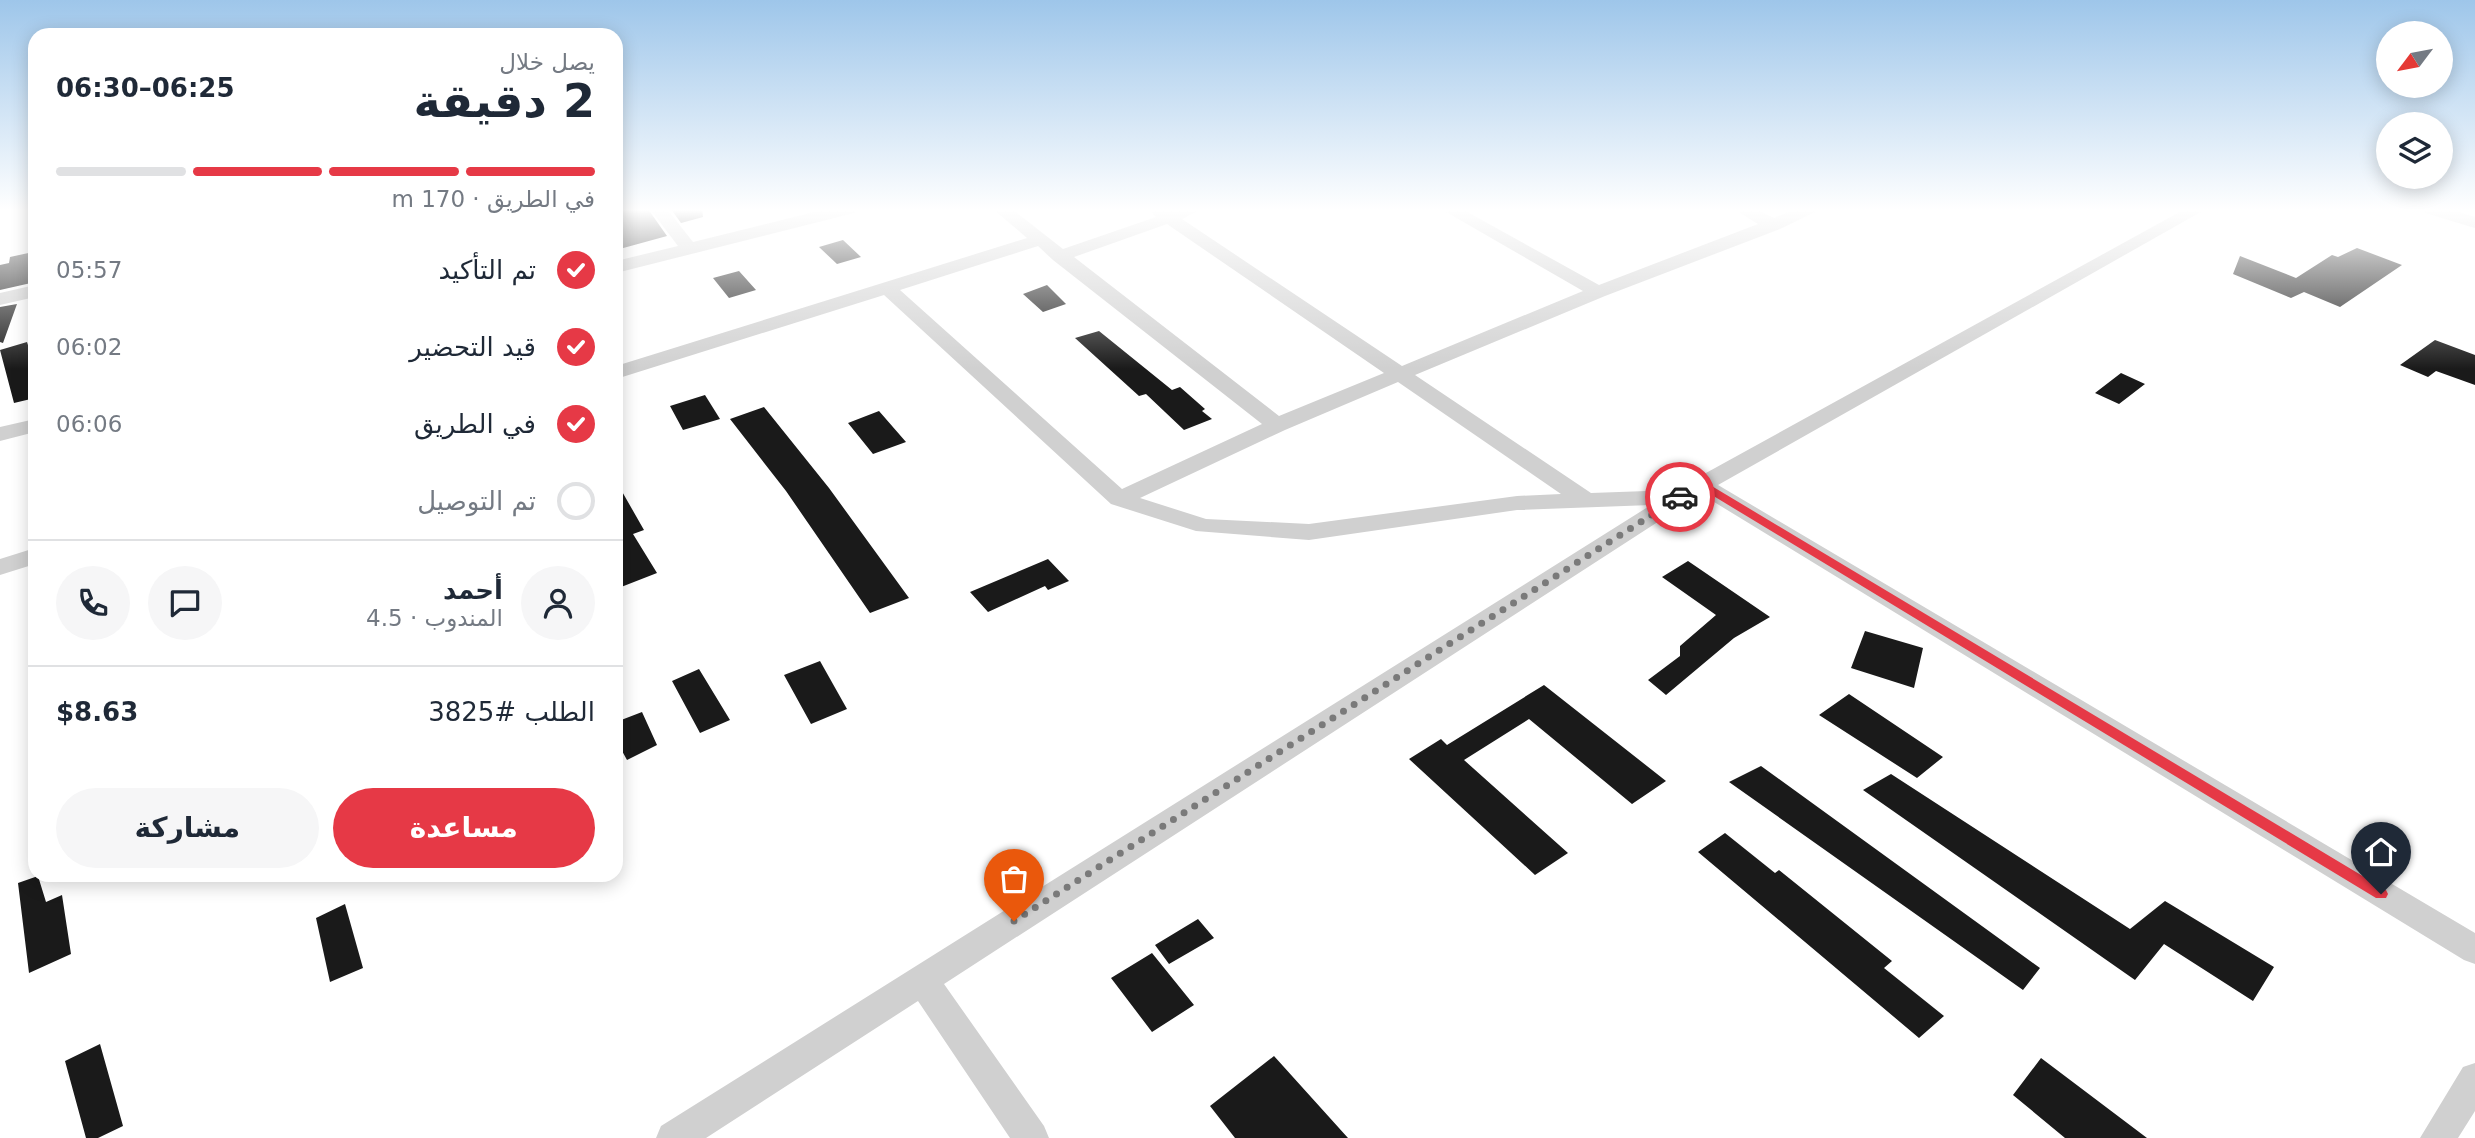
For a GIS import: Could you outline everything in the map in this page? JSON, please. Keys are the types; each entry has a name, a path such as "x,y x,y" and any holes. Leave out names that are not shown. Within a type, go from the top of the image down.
{"street":[{"path":"623,371 971,262"},
{"path":"1067,262 1277,425"},
{"path":"1233,262 1587,501"},
{"path":"1544,262 1598,292"},
{"path":"1119,499 1277,425 1677,262"},
{"path":"674,1138 1691,491 2103,262"},
{"path":"888,289 1119,499 1205,526 1309,532 1472,507 1543,501 1587,501 1691,491 2475,950"},
{"path":"0,299 28,293"},
{"path":"0,435 28,427"},
{"path":"0,567 28,558"},
{"path":"922,980 1031,1138"},
{"path":"2438,1138 2475,1079"}],"building":[{"path":"28,262 28,284 0,290 0,265"},
{"path":"2238,262 2256,262 2296,278 2321,262 2394,262 2402,265 2340,307 2304,292 2291,298 2233,274"},
{"path":"739,271 756,290 729,298 713,278"},
{"path":"1047,285 1066,304 1043,312 1023,294"},
{"path":"17,304 3,343 0,342 0,307"},
{"path":"1099,331 1172,390 1180,387 1205,409 1202,411 1212,419 1184,430 1146,394 1139,396 1075,338"},
{"path":"2435,340 2475,355 2475,385 2436,371 2428,377 2400,365"},
{"path":"27,342 28,400 14,403 0,350"},
{"path":"2121,373 2145,384 2119,404 2095,393"},
{"path":"705,395 720,419 683,430 670,406"},
{"path":"764,407 829,488 909,598 870,613 786,491 730,419"},
{"path":"879,411 906,442 873,454 848,423"},
{"path":"623,493 644,530 633,534 657,573 623,586"},
{"path":"1048,559 1069,581 1048,590 1045,586 988,612 970,592"},
{"path":"1688,561 1770,617 1734,638 1666,695 1648,680 1680,656 1680,646 1716,615 1662,577"},
{"path":"1865,631 1923,648 1914,688 1851,668"},
{"path":"820,661 847,709 811,724 784,675"},
{"path":"699,669 730,720 700,733 672,681"},
{"path":"1544,685 1666,781 1632,804 1529,719 1464,760 1568,853 1535,875 1409,759 1441,739 1447,745"},
{"path":"1849,694 1943,757 1917,778 1819,715"},
{"path":"642,712 657,745 627,760 623,753 623,719"},
{"path":"1761,766 2040,968 2023,990 1729,782"},
{"path":"1891,774 2130,929 2165,901 2274,967 2253,1001 2164,944 2135,980 1863,790"},
{"path":"1725,833 1775,873 1779,870 1892,961 1884,968 1944,1016 1919,1038 1698,852"},
{"path":"28,880 28,882 40,882 46,902 62,895 71,954 29,973 18,883"},
{"path":"345,904 363,968 330,982 316,918"},
{"path":"1198,919 1214,938 1169,964 1155,945"},
{"path":"1152,953 1194,1005 1152,1032 1111,978"},
{"path":"100,1044 123,1126 98,1138 86,1138 65,1061"},
{"path":"1274,1056 1348,1138 1235,1138 1210,1106"},
{"path":"2041,1058 2147,1138 2065,1138 2013,1095"}],"way so far":[{"path":"1014,921 1680,497"}],"route":[{"path":"1680,497 1702,485 2381,894"}]}
